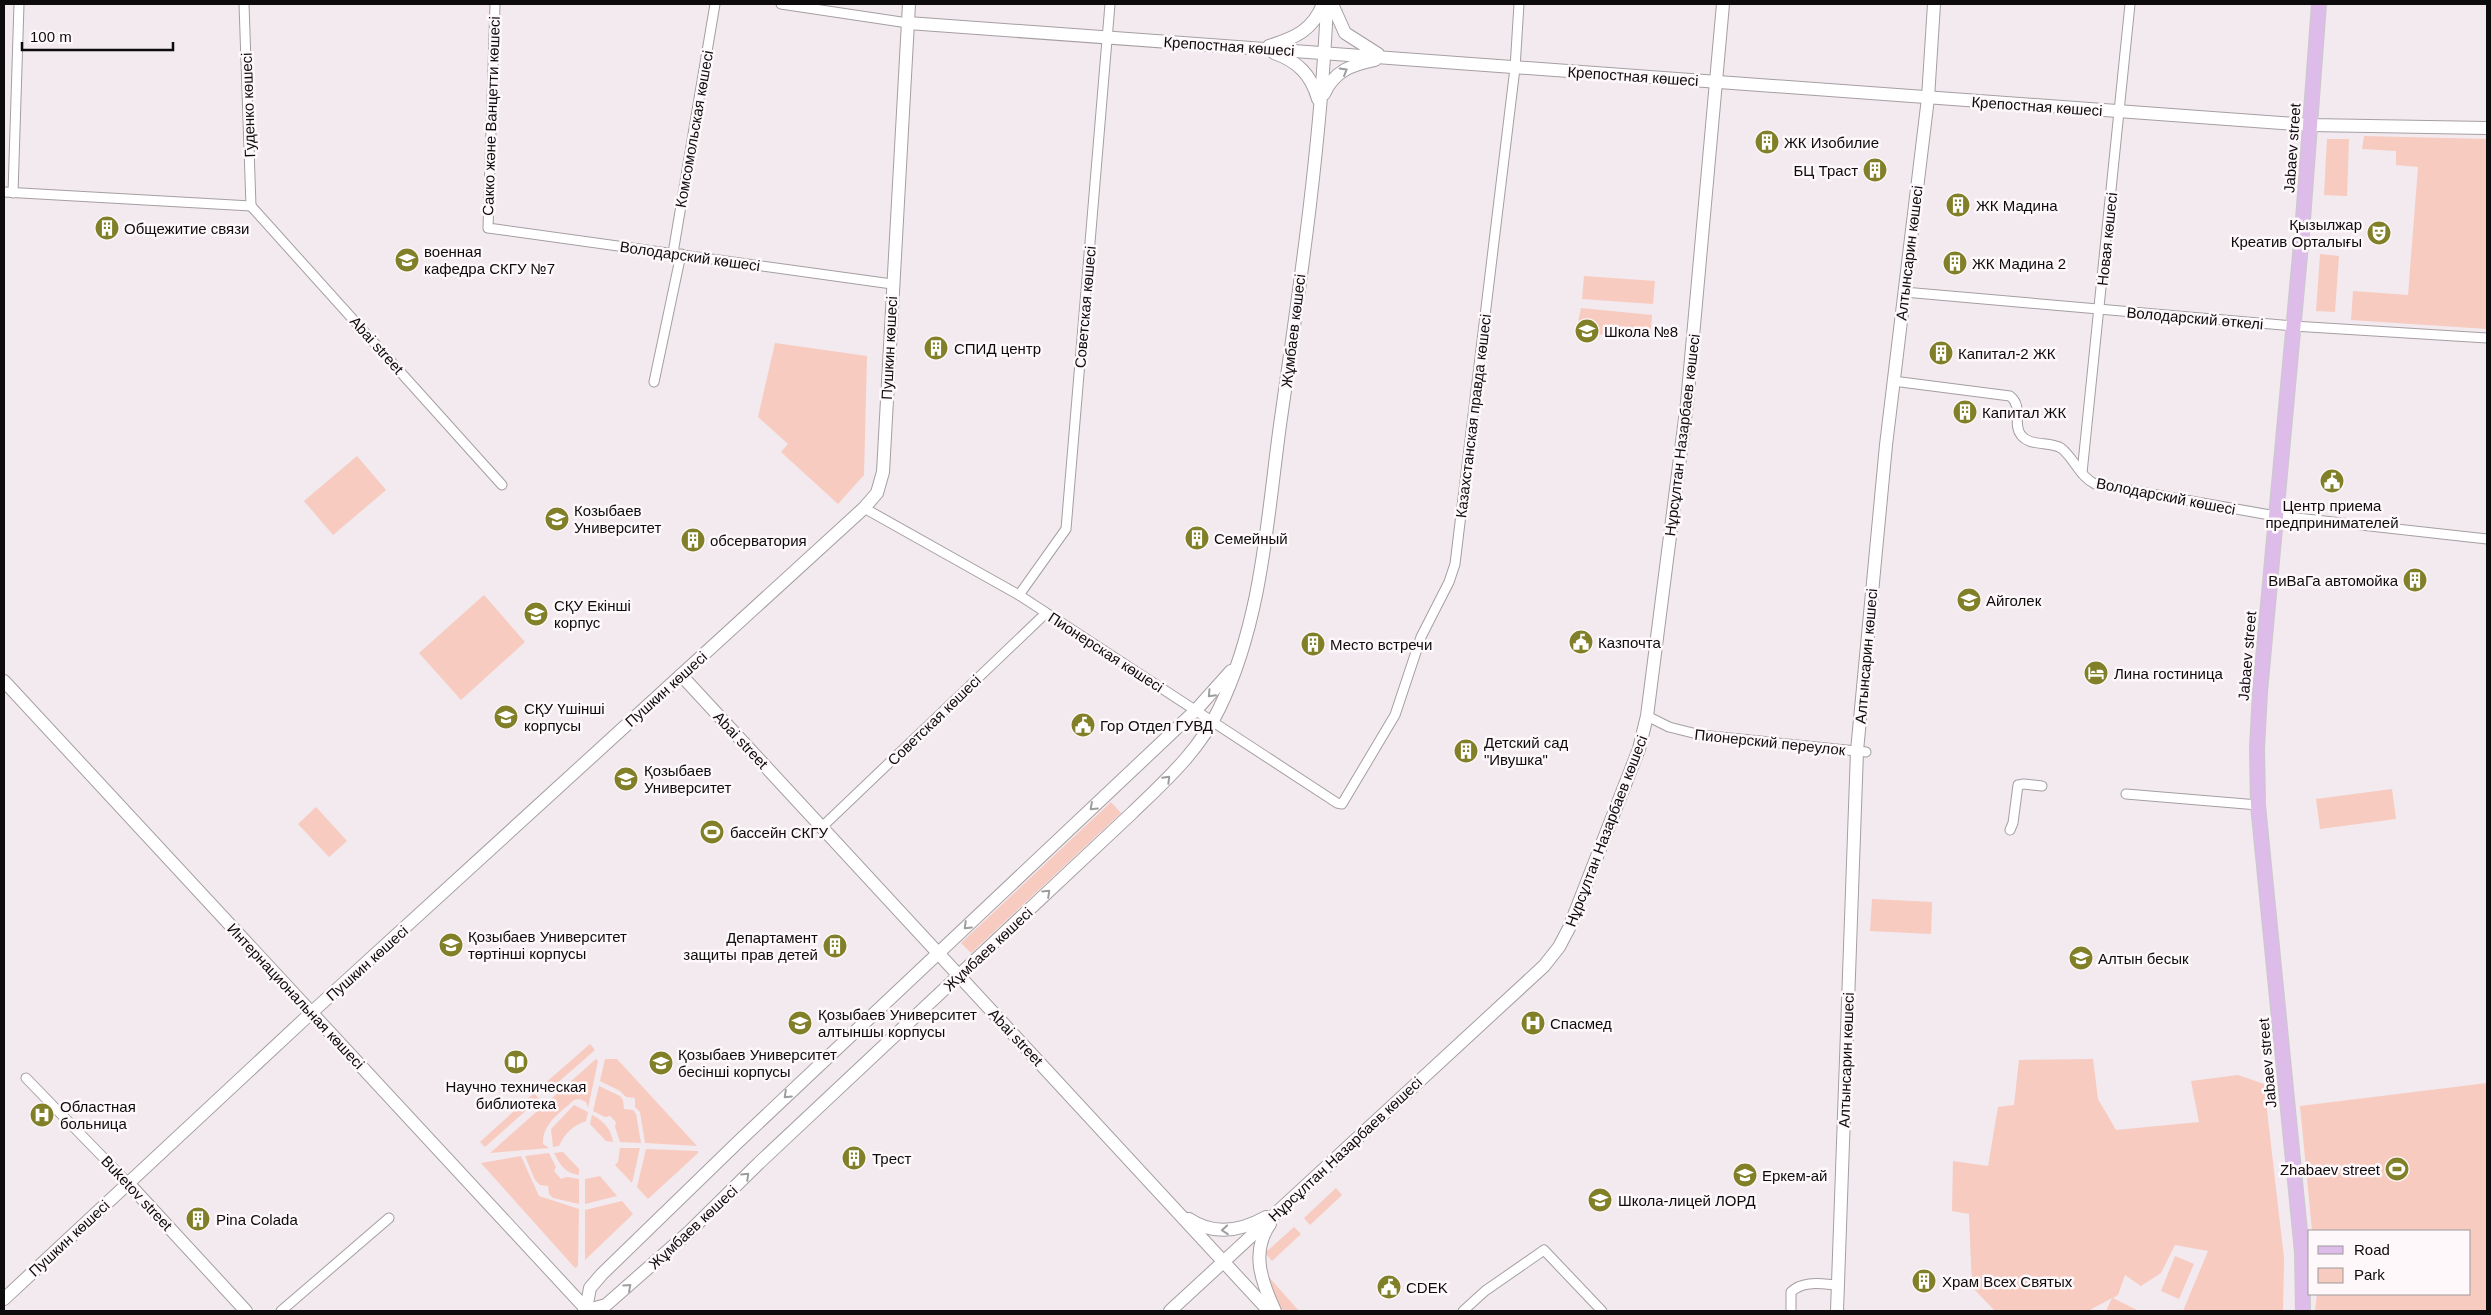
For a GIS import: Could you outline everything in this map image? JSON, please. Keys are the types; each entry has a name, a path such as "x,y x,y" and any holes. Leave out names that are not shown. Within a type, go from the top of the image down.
{"main road":[{"name":"Jabaev street","path":"2303,1311 2302,1252 2258,804 2259,706 2310,125 2318,4"}],"street":[{"path":"19,4 8,193 251,206"},
{"name":"Гуденко көшесі","path":"244,4 251,206"},
{"name":"Сакко және Ванцетти көшесі","path":"488,228 495,4"},
{"name":"Комсомольская көшесі","path":"654,382 677,254 715,4"},
{"name":"Крепостная көшесі","path":"781,4 908,23 2119,112 2310,125 2487,128"},
{"name":"Пушкин көшесі","path":"4,1299 311,1013 864,508 877,493 883,472 909,4"},
{"name":"Советская көшесі","path":"1020,595 1066,530 1110,4"},
{"path":"1262,48 1299,36 1312,24 1323,4"},
{"name":"Жұмбаев көшесі","path":"1241,656 1225,680 1196,710 602,1274 590,1288 586,1311 606,1305 689,1232 1132,813 1188,757 1212,722 1241,656 1259,578 1294,324 1320,106 1327,4"},
{"path":"1332,4 1345,33 1358,43 1385,57"},
{"name":"Казахстанская правда көшесі","path":"1342,804 1395,715 1421,637 1453,571 1515,68 1519,4"},
{"name":"Нұрсұлтан Назарбаев көшесі","path":"1170,1311 1553,955 1569,928 1639,748 1647,716 1687,402 1723,4"},
{"name":"Алтынсарин көшесі","path":"1837,1311 1861,751 1893,381 1928,98 1934,4"},
{"name":"Новая көшесі","path":"2082,473 2130,4"},
{"path":"1262,48 1286,57 1304,70 1314,87 1320,106"},
{"path":"1320,106 1330,82 1338,73 1355,65 1385,57"},
{"name":"Abai street","path":"251,206 502,485"},
{"name":"Володарский көшесі","path":"488,228 892,284"},
{"name":"Володарский өткелі","path":"1904,292 2293,326 2487,338"},
{"name":"Володарский көшесі","path":"1893,381 2010,396 2017,408 2018,429 2022,436 2030,441 2051,444 2061,449 2082,473 2095,484 2275,516 2487,539"},
{"name":"Пионерская көшесі","path":"864,508 1020,595 1336,803 1342,804"},
{"name":"Советская көшесі","path":"822,827 1046,612"},
{"name":"Abai street","path":"681,675 1269,1311"},
{"name":"Интернациональная көшесі","path":"4,681 586,1311"},
{"name":"Пионерский переулок","path":"1647,716 1669,727 1701,735 1861,751"},
{"path":"2010,830 2013,823 2018,785 2042,786"},
{"path":"2126,794 2258,804"},
{"name":"Buketov street","path":"26,1078 128,1183 246,1311"},
{"path":"1175,1210 1198,1225 1221,1230 1253,1224 1285,1205"},
{"path":"1275,1311 1262,1279 1258,1257 1262,1239 1267,1228 1285,1205"},
{"path":"281,1311 390,1218"},
{"path":"1463,1311 1484,1291 1544,1250 1602,1311"},
{"path":"1791,1311 1791,1292 1796,1287 1806,1284 1838,1285"}],"green space":[{"path":"2364,136 2487,139 2487,329 2351,320 2353,291 2408,295 2418,167 2396,165 2396,151 2362,149"},
{"path":"2327,139 2349,139 2347,196 2324,195"},
{"path":"2320,254 2339,256 2335,312 2316,311"},
{"path":"1584,276 1655,281 1653,304 1582,299"},
{"path":"1581,308 1652,315 1650,339 1576,332"},
{"path":"775,343 867,356 864,475 838,504 781,452 788,444 758,417"},
{"path":"357,456 386,490 333,535 304,501"},
{"path":"484,595 525,642 461,700 419,653"},
{"path":"2392,789 2396,819 2320,829 2316,799"},
{"path":"1111,802 1121,813 971,953 961,943"},
{"path":"316,807 347,841 329,857 298,824"},
{"path":"1872,899 1932,902 1931,934 1870,931"},
{"path":"590,1044 595,1050 547,1092 542,1086"},
{"path":"596,1059 598,1061 588,1108 586,1102 579,1099 574,1100 553,1119 543,1137 543,1144 549,1148 490,1153"},
{"path":"605,1059 617,1059 697,1146 645,1143 640,1112 635,1107 635,1098 626,1097 620,1091 600,1081"},
{"path":"2093,1059 2098,1099 2116,1130 2199,1122 2191,1081 2238,1075 2264,1084 2284,1258 2283,1311 2183,1311 2208,1251 2175,1245 2161,1273 2141,1286 2125,1275 2118,1295 2113,1298 2139,1311 2106,1311 2112,1298 2088,1311 1995,1311 1972,1287 1969,1214 1952,1211 1953,1161 1988,1166 1998,1107 2014,1105 2019,1060"},
{"name":"Zhabaev street","path":"2487,1083 2487,1311 2315,1311 2317,1295 2471,1295 2471,1230 2312,1230 2300,1106"},
{"path":"599,1086 620,1096 623,1100 624,1109 633,1110 636,1114 641,1143 620,1142 615,1127 616,1122 610,1116 605,1117 593,1111"},
{"path":"534,1093 539,1099 485,1147 480,1142"},
{"path":"574,1105 588,1112 586,1121 570,1130 559,1146 553,1147 551,1129"},
{"path":"592,1115 606,1126 611,1133 613,1142 606,1141 590,1124"},
{"path":"620,1148 640,1148 632,1183 615,1165 618,1162"},
{"path":"646,1149 698,1151 698,1153 648,1199 637,1187"},
{"path":"563,1152 579,1169 579,1175 564,1168 558,1161 554,1153"},
{"path":"549,1153 556,1167 554,1171 561,1179 567,1177 579,1179 579,1204 553,1198 549,1194 548,1186 540,1185 535,1180 525,1156"},
{"path":"521,1156 539,1196 579,1209 578,1266 575,1268 481,1163"},
{"path":"600,1176 617,1196 585,1204 585,1179"},
{"path":"1336,1188 1342,1195 1310,1225 1304,1218"},
{"path":"622,1201 633,1214 585,1260 585,1210"},
{"path":"1294,1227 1301,1234 1272,1261 1265,1253"},
{"path":"2175,1256 2194,1264 2179,1299 2161,1291"},
{"path":"1268,1276 1299,1311 1284,1311 1269,1293"}],"place":[{"name":"ЖК Изобилие","path":"1767,142"},
{"name":"БЦ Траст","path":"1875,170"},
{"name":"ЖК Мадина","path":"1958,205"},
{"name":"Общежитие связи","path":"107,228"},
{"name":"Қызылжар Креатив Орталығы","path":"2379,233"},
{"name":"военная кафедра СКГУ №7","path":"407,260"},
{"name":"ЖК Мадина 2","path":"1955,263"},
{"name":"Школа №8","path":"1587,331"},
{"name":"СПИД центр","path":"936,348"},
{"name":"Капитал-2 ЖК","path":"1941,353"},
{"name":"Капитал ЖК","path":"1965,412"},
{"name":"Центр приема предпринимателей","path":"2332,481"},
{"name":"Козыбаев Университет","path":"557,519"},
{"name":"Семейный","path":"1197,538"},
{"name":"обсерватория","path":"693,540"},
{"name":"ВиВаГа автомойка","path":"2415,580"},
{"name":"Айголек","path":"1969,600"},
{"name":"СҚУ Екінші корпус","path":"536,614"},
{"name":"Казпочта","path":"1581,642"},
{"name":"Место встречи","path":"1313,644"},
{"name":"Лина гостиница","path":"2096,673"},
{"name":"СҚУ Үшінші корпусы","path":"506,717"},
{"name":"Гор Отдел ГУВД","path":"1083,725"},
{"name":"Детский сад \"Ивушка\"","path":"1466,751"},
{"name":"Қозыбаев Университет","path":"626,779"},
{"name":"бассейн СКГУ","path":"712,832"},
{"name":"Қозыбаев Университет төртінші корпусы","path":"451,945"},
{"name":"Департамент защиты прав детей","path":"835,946"},
{"name":"Алтын бесык","path":"2081,958"},
{"name":"Қозыбаев Университет алтыншы корпусы","path":"800,1023"},
{"name":"Спасмед","path":"1533,1023"},
{"name":"Научно техническая библиотека","path":"516,1062"},
{"name":"Қозыбаев Университет бесінші корпусы","path":"661,1063"},
{"name":"Областная больница","path":"42,1115"},
{"name":"Трест","path":"854,1158"},
{"name":"Zhabaev street","path":"2397,1169"},
{"name":"Еркем-ай","path":"1745,1175"},
{"name":"Школа-лицей ЛОРД","path":"1600,1200"},
{"name":"Pina Colada","path":"198,1219"},
{"name":"Храм Всех Святых","path":"1924,1281"},
{"name":"CDEK","path":"1389,1287"}]}
